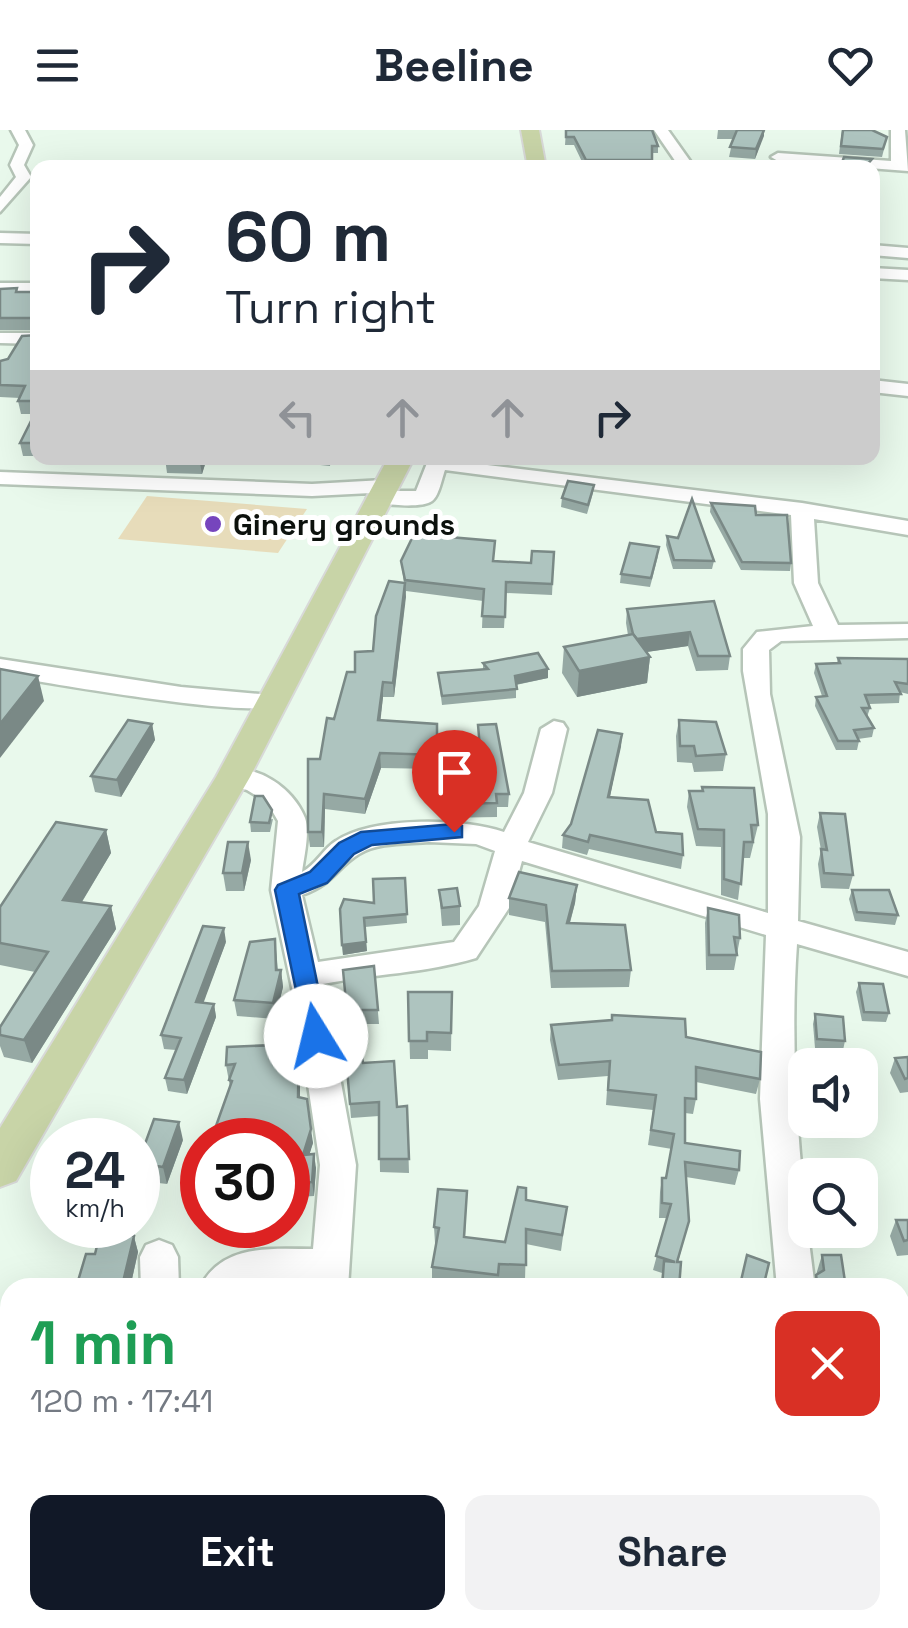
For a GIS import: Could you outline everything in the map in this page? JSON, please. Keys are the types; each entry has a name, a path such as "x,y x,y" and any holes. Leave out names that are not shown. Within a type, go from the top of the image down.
{"main road":[{"path":"530,130 535,160"},
{"path":"0,1168 233,777 388,481"}],"street":[{"path":"0,175 17,165 26,144 18,130"},
{"path":"660,130 682,160"},
{"path":"882,135 899,135 903,167"},
{"path":"777,156 823,160"},
{"path":"0,207 24,178 17,165"},
{"path":"0,238 30,239"},
{"path":"880,251 908,253"},
{"path":"880,273 908,275"},
{"path":"0,288 30,288"},
{"path":"0,365 8,338"},
{"path":"880,387 908,390"},
{"path":"259,487 261,465"},
{"path":"0,478 312,490 388,481 424,497 436,465"},
{"path":"474,465 908,528"},
{"path":"802,510 806,583 828,631"},
{"path":"795,1278 778,1142 776,1030 783,930 783,806 759,698 756,649 766,636 908,631"},
{"path":"0,667 181,696 271,703"},
{"path":"306,976 375,962 437,958 465,950 494,908 510,847 538,793 554,729"},
{"path":"232,1278 248,1266 269,1262 330,1277 338,1165 306,976 286,890 292,821 286,806 257,783 233,777"},
{"path":"286,890 318,878 346,848 368,838 479,834 510,847 783,930 908,964"}],"shaded area":[{"name":"Ginery grounds","path":"147,496 307,509 278,553 118,539"}],"building":[{"path":"566,130 652,130 658,146 652,146 652,160 586,160 574,137 566,137"},
{"path":"737,130 764,130 756,149 730,147"},
{"path":"843,130 872,130 887,137 883,149 841,146"},
{"path":"0,289 30,292 30,318 0,318"},
{"path":"22,336 30,336 30,401 18,401 25,386 0,385 0,361 8,359"},
{"path":"30,423 30,443 20,443"},
{"path":"568,481 594,485 588,505 562,498"},
{"path":"692,499 714,561 674,560 667,536 678,538"},
{"path":"711,503 755,506 756,515 787,515 791,563 742,562"},
{"path":"414,534 495,541 493,561 531,563 532,551 554,552 552,584 506,582 505,617 482,616 484,589 405,580 401,561"},
{"path":"630,543 659,547 651,578 621,574"},
{"path":"389,581 405,583 393,683 383,682 378,720 437,724 437,755 380,753 365,799 324,794 322,832 308,832 308,759 320,759 327,718 334,719 347,672 355,672 355,652 373,651 376,616"},
{"path":"714,601 730,656 698,656 690,632 637,639 633,634 627,609"},
{"path":"633,634 650,657 579,671 564,647"},
{"path":"538,653 548,669 515,676 517,689 442,696 438,673 488,669 483,663"},
{"path":"838,658 908,659 908,684 895,682 901,694 865,695 870,708 862,708 874,728 854,730 859,741 838,741 816,697 827,696 816,664 840,663"},
{"path":"0,669 38,676 0,724"},
{"path":"128,720 152,724 117,780 91,776"},
{"path":"679,720 716,722 726,754 696,756 694,746 680,746"},
{"path":"496,724 509,794 496,794 497,803 440,804 438,748 480,748 478,725"},
{"path":"598,730 622,734 608,797 648,800 656,832 682,834 683,855 590,835 588,842 563,835 571,824"},
{"path":"702,787 754,788 758,825 751,825 753,842 744,842 741,884 724,879 724,830 698,829 689,791 703,791"},
{"path":"255,796 263,796 272,810 269,823 250,822"},
{"path":"820,813 845,814 853,875 824,873 821,849 827,850"},
{"path":"56,822 106,830 63,900 111,906 24,1040 0,1035 0,1027 48,952 0,943 0,907"},
{"path":"228,842 248,842 242,873 223,873"},
{"path":"519,872 577,885 567,923 625,925 631,970 552,971 546,905 509,898"},
{"path":"405,878 407,914 364,918 366,942 342,945 340,909 344,899 374,903 373,879"},
{"path":"457,888 460,906 442,908 439,890"},
{"path":"852,890 889,890 898,915 857,912"},
{"path":"708,908 739,915 740,938 734,937 737,955 709,955"},
{"path":"203,926 224,928 196,1002 214,1004 184,1080 165,1078 181,1038 161,1035"},
{"path":"275,939 276,970 281,970 273,1003 234,1000 250,942"},
{"path":"374,966 378,1010 354,1010 363,1063 394,1061 397,1107 407,1106 409,1159 379,1159 379,1102 350,1104 344,1033 337,1034 332,1004 346,1002 343,970"},
{"path":"859,983 883,984 889,1013 864,1012"},
{"path":"408,992 452,992 451,1033 427,1032 427,1041 409,1041"},
{"path":"815,1014 843,1017 845,1041 817,1039"},
{"path":"612,1015 685,1019 686,1037 761,1052 760,1079 696,1067 696,1099 685,1098 685,1143 740,1151 739,1170 685,1162 689,1221 677,1262 681,1262 680,1278 663,1278 664,1261 675,1262 656,1256 671,1204 662,1203 662,1178 666,1178 674,1134 651,1130 656,1095 608,1090 610,1061 559,1065 551,1025 612,1020"},
{"path":"295,1020 298,1044 284,1045 283,1021"},
{"path":"299,1044 298,1097 307,1099 310,1118 219,1118 235,1064 226,1065 227,1047"},
{"path":"908,1057 908,1078 905,1079 895,1058"},
{"path":"160,1120 179,1122 163,1167"},
{"path":"310,1154 314,1154 312,1182"},
{"path":"518,1187 526,1188 526,1200 567,1207 562,1235 526,1229 526,1265 499,1264 498,1275 432,1267 439,1228 434,1227 438,1189 467,1191 464,1237 505,1242"},
{"path":"896,1220 908,1220 908,1240 904,1241"},
{"path":"96,1248 131,1248 124,1278 79,1278 86,1254 95,1254"},
{"path":"747,1255 769,1263 765,1278 742,1278"},
{"path":"822,1255 841,1255 844,1278 816,1278 824,1270"}],"place":[{"name":"Ginery grounds","path":"213,524"}],"route":[{"path":"316,1036 286,890 318,878 346,848 368,838 454,832"}]}
